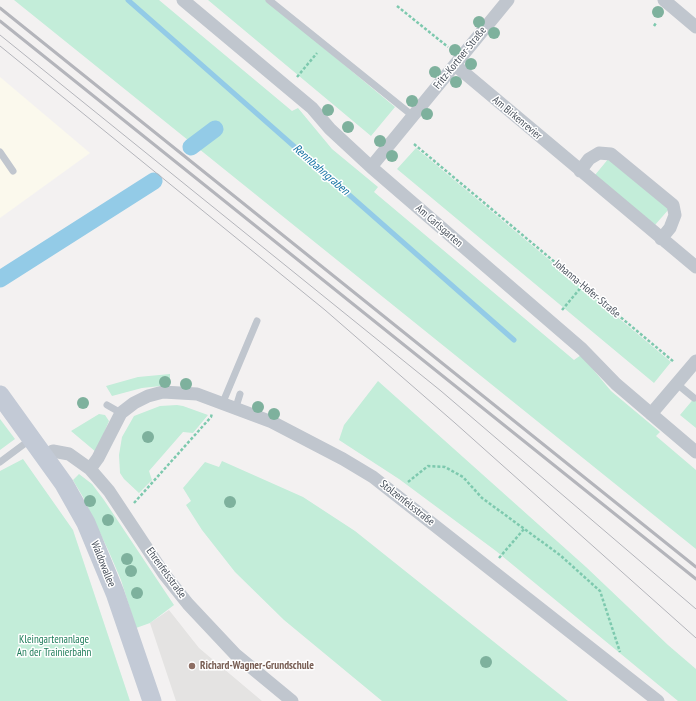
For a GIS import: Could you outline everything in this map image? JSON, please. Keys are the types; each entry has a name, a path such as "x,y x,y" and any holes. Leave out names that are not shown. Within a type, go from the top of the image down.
{"street":[{"name":"Am Carlsgarten","path":"183,0 312,108 330,129 371,167 587,353 616,384 696,452"},
{"name":"Fritz-Kortner-Straße","path":"371,167 508,0"},
{"path":"664,0 696,27"},
{"name":"Am Birkenrevier","path":"455,65 696,267"},
{"path":"580,171 589,159 599,153 611,154 673,205 675,215 670,228 661,239"},
{"path":"651,414 676,384 695,365"},
{"name":"Stolzenfelsstraße","path":"90,469 98,458 121,413 134,403 148,396 163,392 190,392 236,407 308,439 373,476 658,701"},
{"name":"Waldowallee","path":"0,395 64,484 86,523 115,593 152,701"},
{"name":"Ehrenfelsstraße","path":"44,456 53,451 69,454 90,469 109,491 164,574 188,604 235,654 292,701"}],"lane":[{"path":"269,0 412,116"},
{"path":"0,152 13,171"},
{"path":"219,401 257,321"},
{"path":"676,384 694,398"},
{"path":"236,407 240,394"},
{"path":"107,405 121,413"},
{"path":"0,462 32,439"}],"path":[{"path":"397,6 448,47"},
{"path":"296,77 324,45"},
{"name":"Johanna-Hofer-Straße","path":"414,144 674,362"},
{"path":"562,310 583,285"},
{"path":"123,511 135,502 211,417 219,401"},
{"path":"408,482 428,466 446,467 463,477 482,498 560,555 600,592 621,656"},
{"path":"500,558 524,529"}],"shaded area":[{"path":"0,77 90,153 0,218"},
{"name":"Richard-Wagner-Grundschule","path":"169,610 199,648 262,701 176,701 150,623"}],"green space":[{"path":"14,0 159,0 292,111 298,108 332,149 378,187 374,192 574,360 581,355 611,391 660,432 656,436 696,470 696,549"},
{"path":"208,0 266,0 395,107 371,136"},
{"path":"416,148 671,362 654,383 397,169"},
{"path":"609,158 669,209 655,225 595,175"},
{"path":"135,189 143,195 0,283 0,272"},
{"path":"170,374 170,385 142,388 112,396 106,386 138,377"},
{"path":"378,381 586,567 668,645 696,669 696,701 678,701 496,551 399,479 339,440 344,425"},
{"path":"696,396 696,428 680,415"},
{"path":"177,405 208,415 193,433 183,432 149,471 152,480 139,493 124,479 120,473 119,455 122,437 134,416 160,406"},
{"path":"99,414 105,415 109,421 96,452 71,431"},
{"path":"0,419 15,439 0,450"},
{"name":"Kleingartenanlage An der Trainierbahn","path":"23,459 73,530 130,701 0,701 0,471"},
{"path":"222,461 303,497 355,531 568,701 382,701 284,620 235,572 202,530 186,505 191,501 183,488 205,462 219,467"},
{"path":"79,474 92,484 104,500 174,605 150,623 136,628 121,580 83,497 73,480"}],"waterway":[{"name":"Rennbahngraben","path":"128,0 514,340"},
{"name":"Rennbahngraben","path":"191,147 215,129"},
{"name":"Rennbahngraben","path":"0,279 154,181"}],"tram line":[{"path":"0,35 441,391 696,609"},
{"path":"0,46 325,310 455,423 696,638"}],"railway":[{"path":"0,8 696,567"},
{"path":"0,21 696,579"}],"place":[{"name":"Richard-Wagner-Grundschule","path":"192,666"}]}
